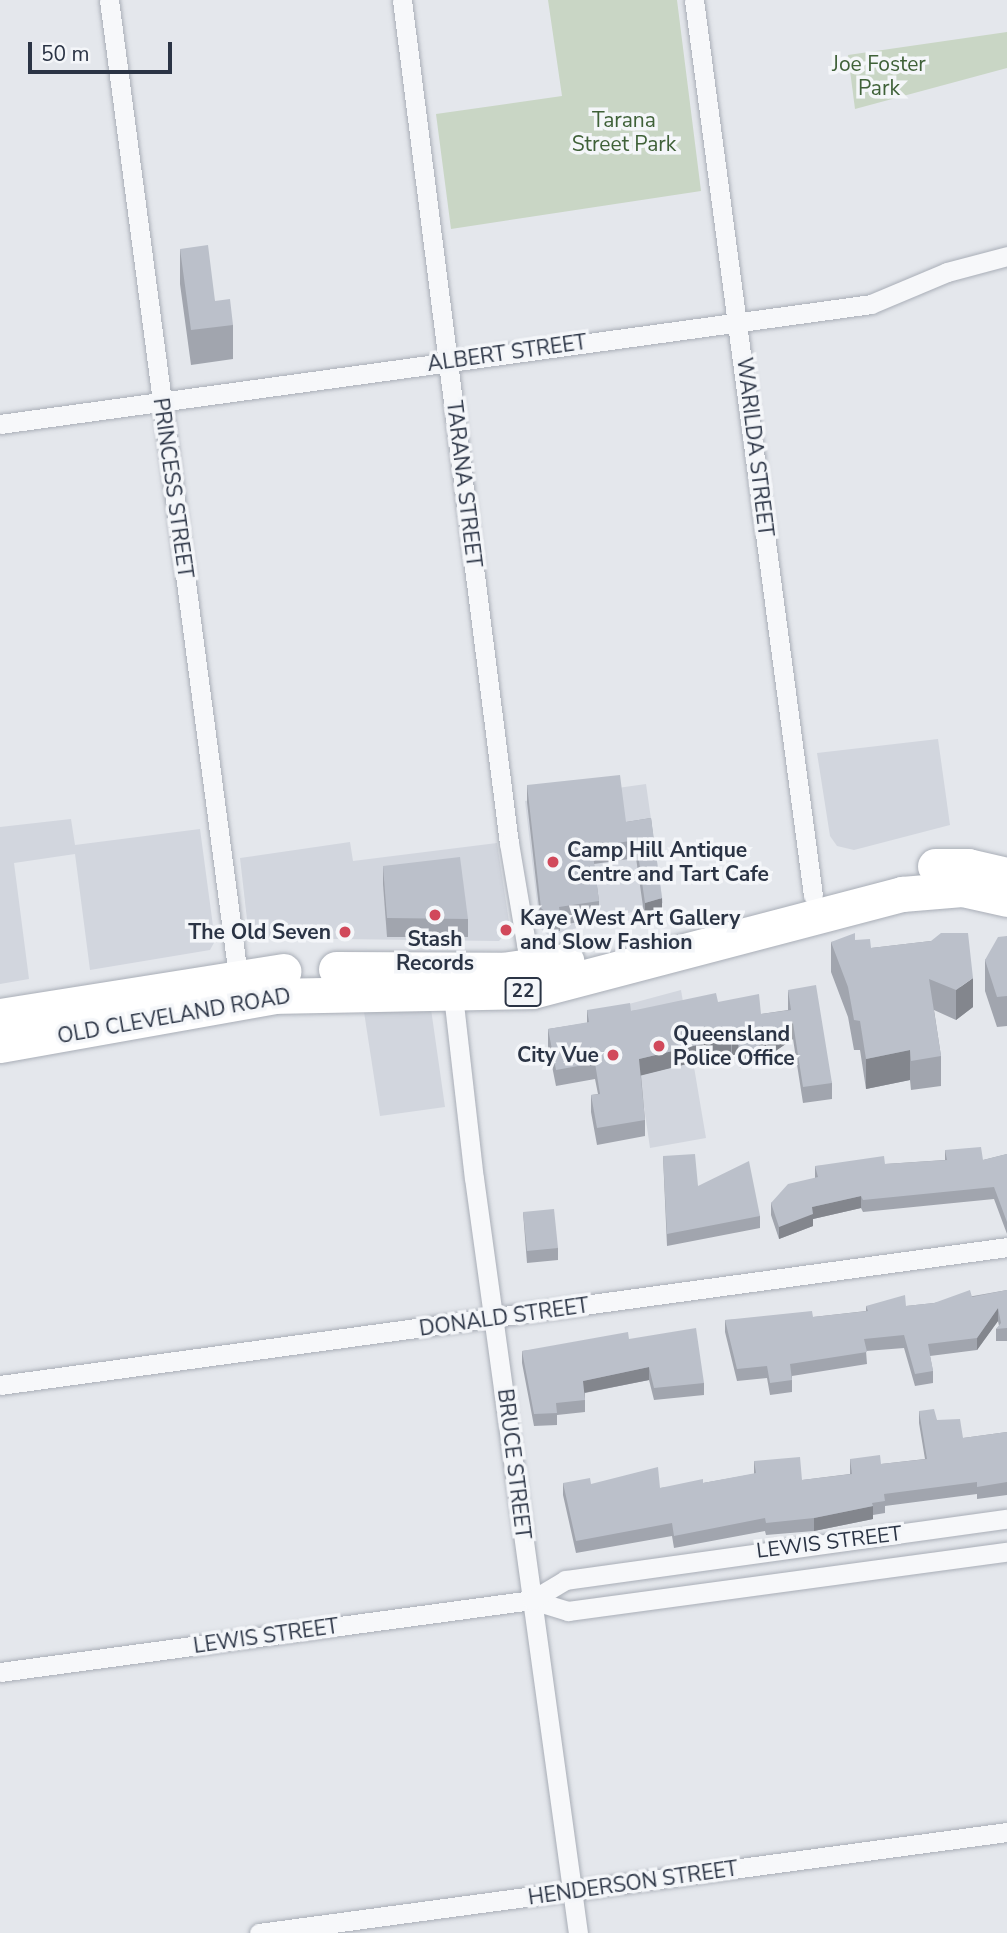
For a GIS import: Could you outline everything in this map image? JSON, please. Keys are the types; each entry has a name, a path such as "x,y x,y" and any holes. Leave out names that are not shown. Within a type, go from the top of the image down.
{"highway":[{"name":"OLD CLEVELAND ROAD","path":"0,1016 239,976 336,969 530,967 908,869 968,866 1007,874"},
{"name":"OLD CLEVELAND ROAD","path":"0,1045 274,996 518,993 578,982 927,889 962,889 1007,899"}],"street":[{"name":"PRINCESS STREET","path":"109,0 239,976"},
{"name":"TARANA STREET","path":"402,0 509,843 530,967"},
{"name":"WARILDA STREET","path":"695,0 813,895"},
{"name":"ALBERT STREET","path":"0,424 871,303 947,272 1007,256"},
{"name":"BRUCE STREET","path":"453,995 578,1933"},
{"name":"DONALD STREET","path":"0,1385 1007,1247"},
{"name":"LEWIS STREET","path":"0,1672 532,1600 565,1580 1007,1519"},
{"name":"LEWIS STREET","path":"532,1600 568,1611 1007,1552"},
{"name":"HENDERSON STREET","path":"259,1933 1007,1832"}],"shaded area":[{"path":"938,739 950,825 854,850 837,846 830,836 817,753"},
{"path":"646,784 663,903 549,936 540,928 525,801"},
{"path":"71,819 75,845 200,829 215,941 210,950 90,970 75,854 14,863 29,979 0,984 0,827"},
{"path":"350,842 353,861 497,843 510,928 499,941 259,938 248,928 240,858"},
{"path":"681,990 706,1138 650,1148 629,1004"},
{"path":"431,1009 445,1107 380,1116 364,1012"}],"green space":[{"name":"Tarana Street Park","path":"548,0 677,0 701,191 451,229 436,114 562,96"},
{"name":"Joe Foster Park","path":"1007,32 1007,68 855,109 848,55"}],"building":[{"path":"208,245 215,301 230,299 233,325 191,330 180,249"},
{"path":"620,775 626,822 651,818 662,898 645,903 636,840 592,847 599,901 559,907 560,913 549,915 541,908 527,785"},
{"path":"460,857 468,919 387,918 383,866"},
{"path":"855,933 855,940 870,939 871,948 931,941 941,933 968,933 973,978 956,990 929,979 941,1056 911,1061 910,1050 866,1059 860,1021 854,1020 848,987 831,942"},
{"path":"1007,936 1007,996 997,997 985,960 998,937"},
{"path":"816,985 832,1083 803,1087 793,1023 755,1048 740,1051 738,1040 732,1041 731,1037 639,1059 645,1120 597,1128 591,1095 600,1094 595,1063 556,1070 548,1029 589,1022 587,1010 630,1003 631,1011 716,993 718,1002 759,994 761,1014 791,1010 788,990"},
{"path":"981,1147 983,1160 1007,1154 1007,1222 994,1187 863,1200 861,1196 812,1207 813,1214 779,1227 771,1203 788,1184 818,1177 815,1166 884,1156 885,1164 947,1160 945,1150"},
{"path":"695,1154 698,1186 749,1161 760,1216 667,1234 663,1156"},
{"path":"554,1209 558,1248 527,1251 523,1212"},
{"path":"970,1290 972,1297 1007,1290 1007,1328 996,1329 1001,1323 998,1308 977,1338 928,1344 933,1371 915,1374 904,1335 864,1339 867,1352 790,1364 792,1380 770,1383 767,1366 737,1369 725,1320 812,1311 813,1317 868,1311 866,1306 905,1295 906,1306 934,1303"},
{"path":"696,1328 704,1383 654,1388 649,1367 583,1381 585,1400 556,1403 557,1413 534,1414 522,1351 628,1332 629,1339"},
{"path":"934,1409 937,1420 960,1419 963,1438 1007,1432 1007,1482 977,1487 977,1482 884,1494 885,1501 872,1503 873,1506 814,1518 766,1523 765,1518 674,1536 672,1523 576,1541 563,1483 590,1478 591,1484 658,1467 660,1488 703,1479 703,1483 756,1473 754,1461 800,1457 802,1480 852,1474 850,1459 880,1455 881,1464 927,1459 919,1411"}],"place":[{"name":"Camp Hill Antique Centre and Tart Cafe","path":"553,862"},
{"name":"Stash Records","path":"435,915"},
{"name":"Kaye West Art Gallery and Slow Fashion","path":"506,930"},
{"name":"The Old Seven","path":"345,932"},
{"name":"Queensland Police Office","path":"659,1046"},
{"name":"City Vue","path":"613,1055"}]}
